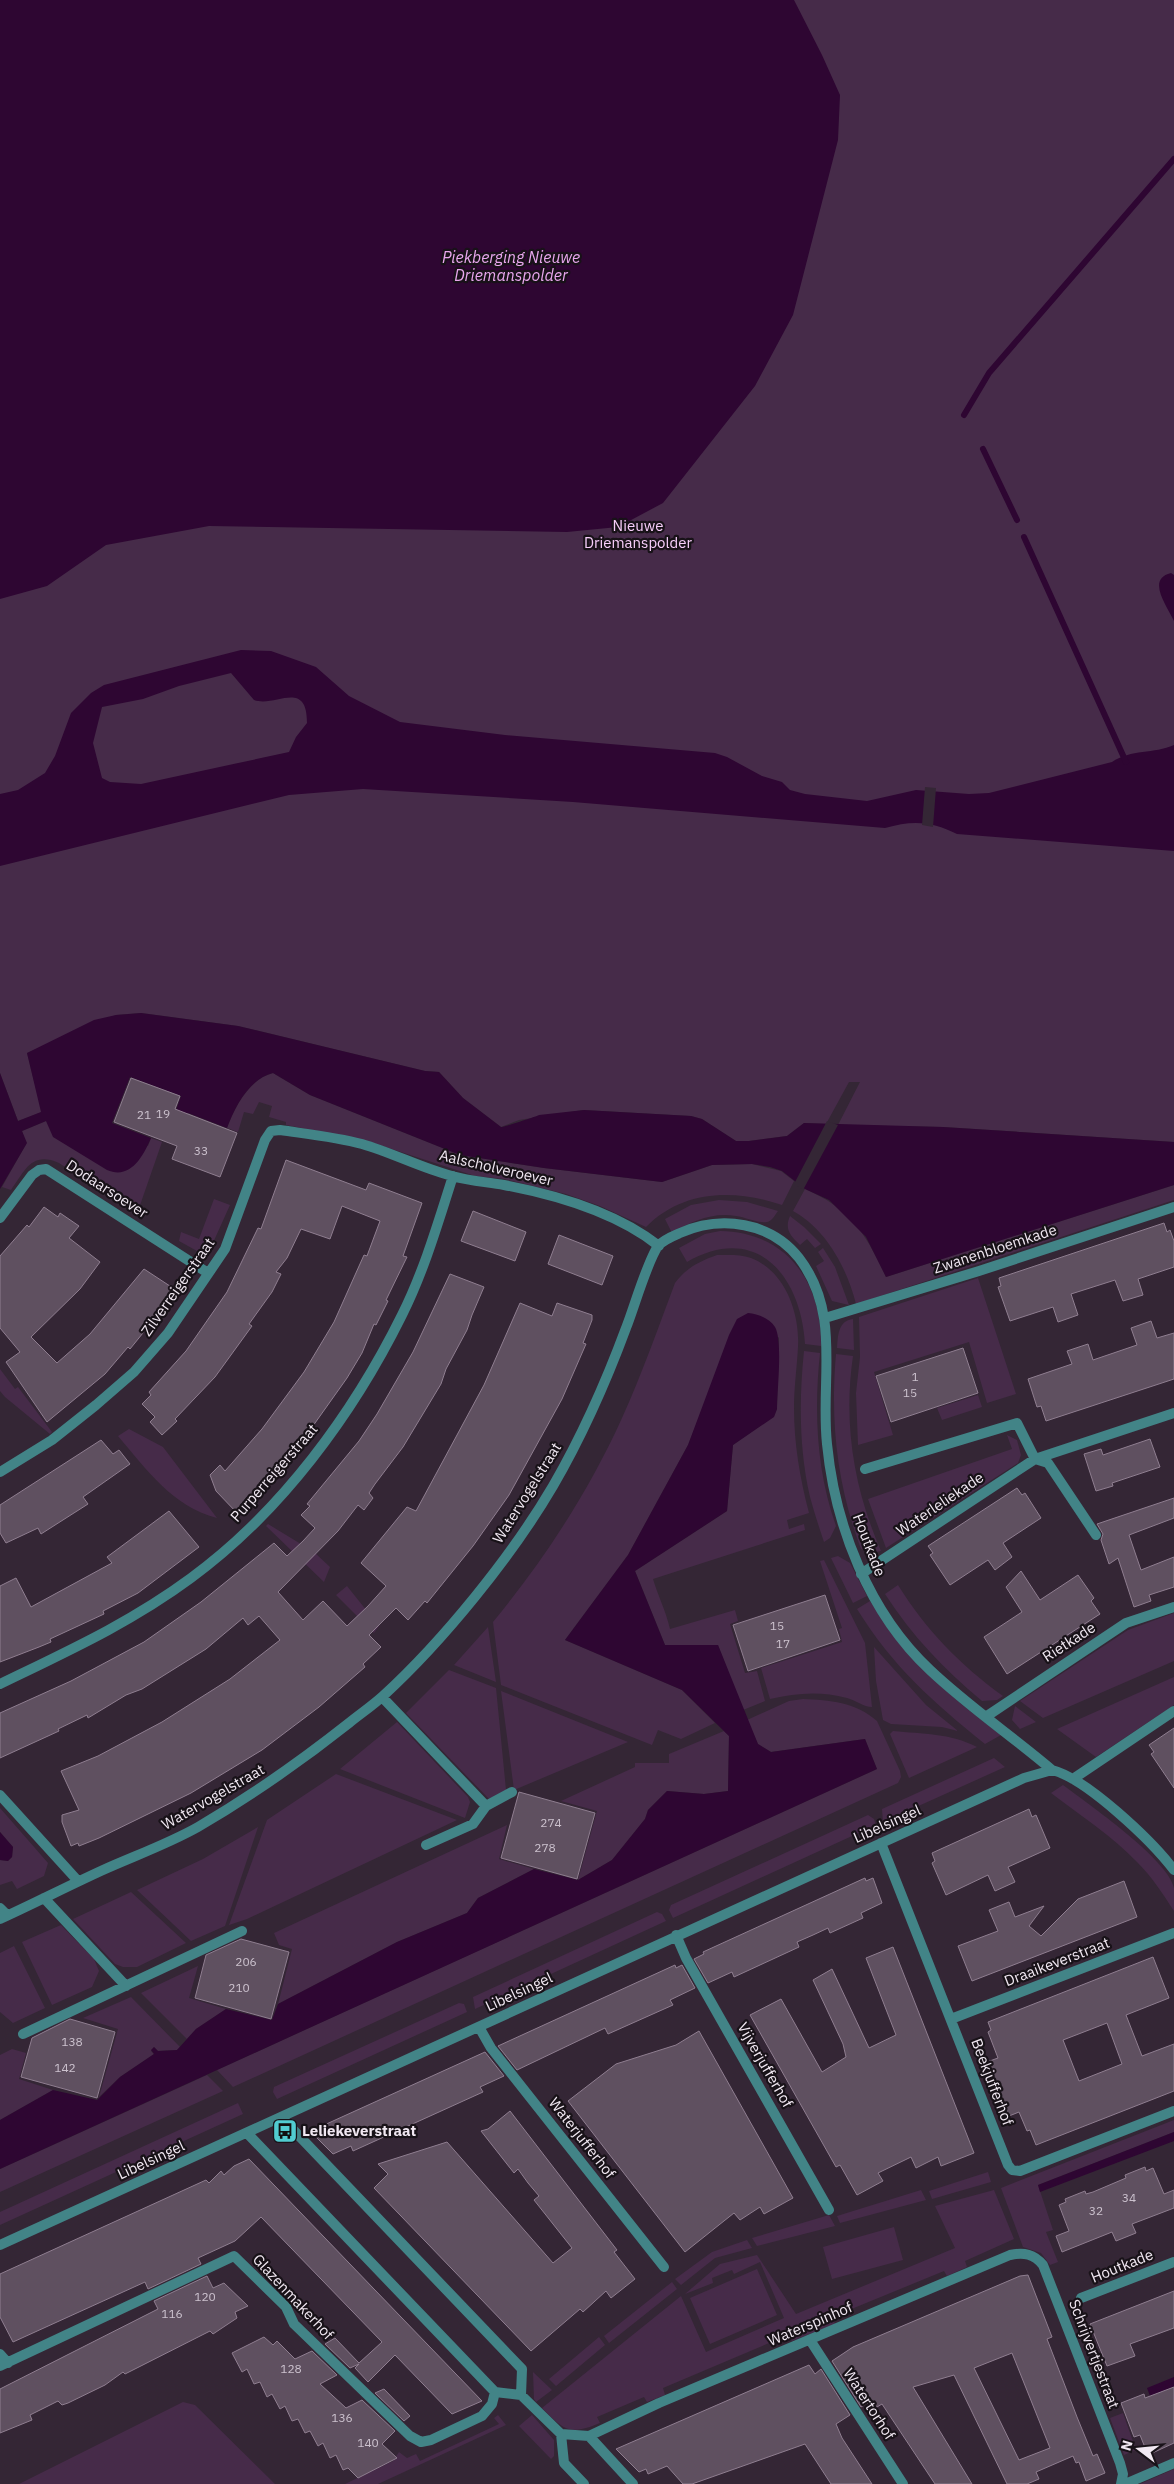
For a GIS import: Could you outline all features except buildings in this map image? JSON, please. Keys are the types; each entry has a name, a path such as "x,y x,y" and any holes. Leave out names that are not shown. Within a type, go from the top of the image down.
{"street":[{"name":"Aalscholveroever","path":"265,1140 271,1131 280,1130 360,1144 453,1176 507,1186 594,1210 644,1234 659,1246"},
{"name":"Zilverreigerstraat","path":"0,1472 52,1440 134,1372 168,1333 228,1241 265,1140"},
{"name":"Dodaarsoever","path":"0,1218 32,1175 38,1170 46,1169 208,1273"},
{"name":"Purperreigerstraat","path":"0,1684 75,1650 160,1600 192,1577 260,1518 340,1420 372,1370 403,1314 428,1255 453,1176"},
{"name":"Zwanenbloemkade","path":"825,1318 988,1268 1174,1207"},
{"name":"Houtkade","path":"659,1246 685,1230 714,1223 737,1224 773,1235 789,1247 809,1273 822,1304 825,1318 828,1350 825,1418 830,1468 844,1525 861,1574 886,1616 927,1667 1052,1770 1073,1779 1138,1830 1174,1870"},
{"name":"Watervogelstraat","path":"2,1914 44,1898 192,1830 247,1798 317,1749 382,1697 426,1651 473,1597 550,1490 571,1454 606,1380 659,1246"},
{"name":"Waterleliekade","path":"861,1574 1035,1459 1174,1412"},
{"path":"865,1469 1017,1423 1035,1459 1048,1463 1096,1535"},
{"name":"Rietkade","path":"987,1716 1010,1698 1126,1623 1174,1607"},
{"path":"382,1697 486,1806"},
{"path":"1073,1779 1174,1711"},
{"name":"Libelsingel","path":"0,2246 676,1935 1024,1778 1052,1770"},
{"path":"426,1845 473,1824 486,1806 512,1792"},
{"path":"0,1795 78,1881"},
{"name":"Beekjufferhof","path":"881,1843 1008,2165 1012,2170 1020,2171 1174,2111"},
{"path":"44,1898 126,1986"},
{"path":"23,2034 242,1931"},
{"name":"Draaikeverstraat","path":"952,2019 1174,1933"},
{"name":"Vijverjufferhof","path":"676,1935 686,1958 829,2210"},
{"name":"Waterjufferhof","path":"479,2027 490,2048 664,2267"},
{"path":"281,2117 522,2369 521,2395"},
{"path":"247,2133 495,2392 521,2395 561,2434 564,2462 584,2484"},
{"name":"Waterspinhof","path":"589,2436 659,2403 1010,2254 1022,2253 1032,2255 1043,2265"},
{"name":"Glazenmakerhof","path":"0,2354 4,2365 234,2256 286,2307 294,2324 410,2436 421,2442 431,2440 482,2416 492,2404 495,2392"},
{"name":"Houtkade","path":"1081,2298 1174,2262"},
{"name":"Schrijvertjestraat","path":"1043,2265 1120,2463 1123,2474 1121,2484"},
{"name":"Watertorhof","path":"810,2340 903,2484"},
{"path":"561,2434 589,2436 633,2484"},
{"path":"1125,2484 1174,2463"}],"green space":[{"name":"Nieuwe Driemanspolder","path":"0,0 1174,0 1174,1142 943,1127 838,1125 860,1082 849,1082 826,1124 804,1123 787,1136 749,1141 736,1141 702,1119 691,1116 583,1110 519,1120 501,1127 463,1098 439,1072 425,1071 238,1026 141,1013 116,1015 27,1053 42,1112 18,1121 0,1073"},
{"path":"273,1073 310,1095 460,1155 544,1168 662,1182 712,1165 752,1164 781,1171 794,1181 782,1205 747,1196 711,1196 693,1199 676,1205 661,1214 646,1227 600,1206 566,1194 504,1179 475,1176 367,1141 286,1125 286,1122 269,1117 272,1106 259,1102 253,1114 244,1112 238,1132 227,1128 234,1111 244,1095 257,1081"},
{"path":"46,1121 148,1146 151,1138 162,1142 136,1213 59,1163 49,1160 35,1161 25,1170 11,1190 2,1187 26,1144 22,1131"},
{"path":"1174,1185 1174,1200 856,1304 847,1277 834,1251 816,1228 793,1211 805,1189 834,1205 846,1214 864,1236 886,1277"},
{"path":"214,1199 230,1205 212,1245 202,1252 197,1251 179,1241 181,1232 199,1239"},
{"path":"719,1200 747,1202 778,1211 767,1222 727,1215 711,1216 695,1221 672,1233 665,1219 691,1205"},
{"path":"790,1216 821,1244 815,1248 807,1239 800,1245 791,1236 788,1229"},
{"path":"720,1231 744,1234 764,1240 782,1251 796,1265 807,1282 815,1301 820,1323 821,1346 805,1344 802,1319 795,1297 784,1278 771,1262 754,1252 734,1248 712,1251 687,1262 679,1248 705,1234"},
{"path":"823,1248 835,1267 849,1305 832,1301 816,1266 824,1261 818,1252"},
{"path":"717,1255 743,1256 763,1264 781,1283 793,1307 798,1334 794,1400 796,1448 809,1513 787,1520 789,1529 804,1524 805,1530 653,1579 670,1629 735,1610 738,1621 730,1624 745,1673 757,1671 765,1701 743,1710 718,1645 665,1645 635,1571 727,1511 733,1445 774,1416 777,1409 779,1337 707,1397 688,1445 628,1555 565,1640 682,1690 715,1723 681,1739 658,1730 652,1745 501,1685 493,1622 548,1549 595,1472 629,1401 675,1283 694,1266"},
{"path":"978,1278 1016,1394 987,1403 969,1342 874,1372 893,1435 858,1445 856,1393 860,1357 859,1317"},
{"path":"853,1319 854,1350 837,1348 840,1329 844,1323"},
{"path":"804,1351 820,1353 817,1396 818,1440 824,1483 836,1526 830,1538 824,1542 806,1479 802,1442 801,1387"},
{"path":"836,1354 853,1356 849,1406 853,1456 864,1504 881,1551 869,1553 861,1549 846,1501 837,1453 835,1429 834,1379"},
{"path":"0,1369 15,1389 18,1387 52,1432 50,1434 0,1391"},
{"path":"978,1395 982,1407 942,1420 937,1408"},
{"path":"129,1429 163,1447 217,1518 187,1505 150,1474 118,1436"},
{"path":"1007,1435 1017,1440 1021,1455 1018,1463 886,1548 868,1499 1012,1449"},
{"path":"268,1524 314,1552 330,1567 324,1582 266,1526"},
{"path":"838,1556 850,1563 867,1596 853,1603 831,1558"},
{"path":"824,1560 865,1643 872,1707 847,1698 827,1694 799,1694 770,1699 761,1668 842,1642 839,1629 842,1628 820,1561"},
{"path":"898,1585 920,1617 945,1646 972,1672 1003,1696 997,1700 982,1701 929,1651 906,1624 885,1594"},
{"path":"347,1586 379,1626 374,1633 336,1595"},
{"path":"870,1601 899,1641 929,1674 962,1705 1001,1735 985,1744 915,1682 885,1649 857,1609"},
{"path":"1174,1613 1174,1661 1043,1718 1020,1701 1128,1630"},
{"path":"488,1627 496,1682 454,1665"},
{"path":"874,1647 926,1705 958,1731 942,1727 891,1724 883,1720 876,1681"},
{"path":"449,1670 496,1688 506,1790 489,1799 406,1713"},
{"path":"1174,1677 1174,1705 1096,1757 1057,1729"},
{"path":"501,1691 628,1742 514,1790"},
{"path":"803,1699 842,1703 860,1710 877,1721 900,1771 901,1777 898,1783 233,2087 217,2070 877,1769 865,1739 771,1752 758,1744 747,1720 789,1701"},
{"path":"1015,1706 1036,1722 1020,1729 1012,1720"},
{"path":"397,1722 468,1797 470,1802 465,1818 340,1769"},
{"path":"724,1731 729,1736 728,1791 704,1794 667,1791 648,1810 645,1819 612,1860 578,1880 597,1811 561,1801 635,1767 635,1763 669,1763 669,1754"},
{"path":"893,1731 957,1739 977,1747 909,1778 890,1734"},
{"path":"994,1758 1005,1767 883,1822 882,1809"},
{"path":"336,1774 457,1820 247,1919 229,1925 267,1820"},
{"path":"1063,1785 1126,1833 1158,1863 1169,1876 1174,1888 1174,1911 1152,1880 1127,1852 1096,1826 1051,1793"},
{"path":"0,1808 48,1863 44,1876 17,1889 12,1881 0,1885 0,1860 8,1861 12,1857 13,1847 0,1832"},
{"path":"868,1815 874,1819 876,1825 673,1918 669,1910 671,1905"},
{"path":"507,1825 499,1859 534,1869 478,1898 467,1913 397,1942 278,2004 292,1949 279,1945 274,1933"},
{"path":"258,1827 225,1926 191,1941 137,1890 203,1859"},
{"path":"131,1892 186,1943 137,1967 123,1967 115,1964 73,1919"},
{"path":"657,1912 662,1914 666,1921 475,2009 473,1997"},
{"path":"61,1925 94,1959 99,1971 92,1987 52,2005 22,1942"},
{"path":"14,1946 45,2008 13,2023 0,2012 0,1953"},
{"path":"198,1966 189,1998 226,2009 196,2029 187,2039 141,1993"},
{"path":"131,1997 180,2047 177,2050 158,2051 154,2047 151,2051 154,2054 120,2077 99,2097 118,2029 83,2018"},
{"path":"459,2003 464,2004 467,2012 277,2099 273,2092 274,2087"},
{"path":"12,2049 26,2053 19,2079 53,2090 0,2120 0,2055"},
{"path":"207,2075 223,2091 0,2192 0,2169"},
{"path":"238,2103 243,2114 0,2225 0,2212"},
{"path":"1174,2120 1174,2132 1038,2185 1053,2230 1046,2232 1058,2262 1050,2265 1041,2253 1023,2247 1001,2188"},
{"path":"988,2172 991,2182 932,2199 929,2191"},
{"path":"921,2190 926,2200 840,2223 837,2216"},
{"path":"994,2190 1014,2239 965,2261 967,2267 947,2276 944,2271 832,2317 835,2324 792,2341 788,2335 663,2388 665,2395 647,2402 644,2397 597,2417 600,2423 590,2427 574,2430 568,2429 542,2408 681,2296 706,2352 784,2318 760,2262 734,2274 732,2270 712,2278 713,2283 685,2294 720,2264 757,2255 796,2314 955,2248 935,2206"},
{"path":"829,2215 835,2226 757,2246 752,2238"},
{"path":"894,2227 903,2260 832,2279 823,2247"},
{"path":"747,2240 752,2248 715,2258 681,2285 675,2279 712,2252"},
{"path":"757,2269 777,2315 710,2344 690,2298"},
{"path":"672,2282 677,2289 609,2343 604,2336"},
{"path":"599,2337 605,2345 556,2386 549,2379"},
{"path":"533,2372 552,2390 536,2402 534,2399"},
{"path":"183,2402 195,2405 275,2484 19,2484"},
{"path":"1123,2413 1136,2450 1124,2455 1110,2418"},
{"path":"498,2415 506,2425 378,2484 345,2484 393,2461 399,2452 407,2458 416,2454 420,2461 499,2424 494,2418"},
{"path":"532,2415 554,2440 554,2456 551,2459 519,2426"},
{"path":"1174,2469 1174,2484 1140,2484"}],"water":[{"name":"Piekberging Nieuwe Driemanspolder","path":"0,0 794,0 840,95 838,140 793,315 755,386 663,503 618,527 567,532 209,526 106,545 47,586 0,599"},
{"path":"1171,573 1174,575 1174,621 1163,601 1159,587 1160,581 1164,576"},
{"path":"241,650 271,651 316,667 349,696 400,722 505,735 715,753 727,757 762,776 782,782 790,790 805,794 867,801 916,790 969,794 989,793 1112,762 1127,755 1159,750 1174,745 1174,851 957,834 939,826 922,823 885,828 573,802 363,789 289,795 0,866 0,794 18,790 45,773 55,756 71,713 91,693 104,685","holes":["231,673 254,700 271,701 296,698 302,702 306,709 307,723 296,737 289,752 141,784 110,782 102,778 93,743 102,707 143,699 179,686"]},
{"path":"141,1013 238,1026 425,1071 439,1072 463,1098 501,1127 539,1115 584,1110 691,1116 702,1119 736,1141 787,1136 804,1123 943,1127 1174,1142 1174,1185 886,1277 866,1237 829,1200 805,1189 782,1171 770,1167 752,1164 712,1165 662,1182 544,1168 460,1155 310,1095 273,1073 257,1081 244,1095 234,1111 227,1128 188,1113 184,1120 174,1116 181,1096 130,1077 112,1123 151,1138 135,1165 122,1172 107,1170 53,1137 46,1121 22,1131 27,1143 0,1189 0,1073 18,1121 41,1112 27,1053 94,1020 116,1015"},
{"path":"748,1313 759,1315 773,1324 777,1334 779,1366 777,1409 774,1417 733,1445 727,1511 635,1571 665,1645 718,1645 758,1744 771,1752 865,1739 877,1769 0,2169 0,2120 53,2090 97,2100 120,2077 154,2054 151,2050 154,2047 158,2051 177,2050 196,2029 226,2009 272,2020 278,2004 397,1942 467,1913 478,1898 534,1869 578,1880 612,1860 645,1819 648,1810 667,1791 704,1794 728,1791 729,1736 682,1690 565,1640 628,1555 688,1445 729,1335 737,1319"},
{"path":"0,1832 13,1847 12,1857 8,1861 0,1860"},
{"path":"1174,2132 1174,2141 1040,2192 1038,2185"},
{"path":"1174,2377 1174,2387 1150,2396 1147,2388"}],"pier":[{"path":"925,787 936,788 933,827 922,825"},
{"path":"827,1121 838,1125 803,1190 794,1184"}],"waterway":[{"path":"964,415 989,373 1174,159"},
{"path":"983,449 1017,520"},
{"path":"1024,537 1126,762"}],"place":[{"name":"Leliekeverstraat","path":"285,2131"}]}
